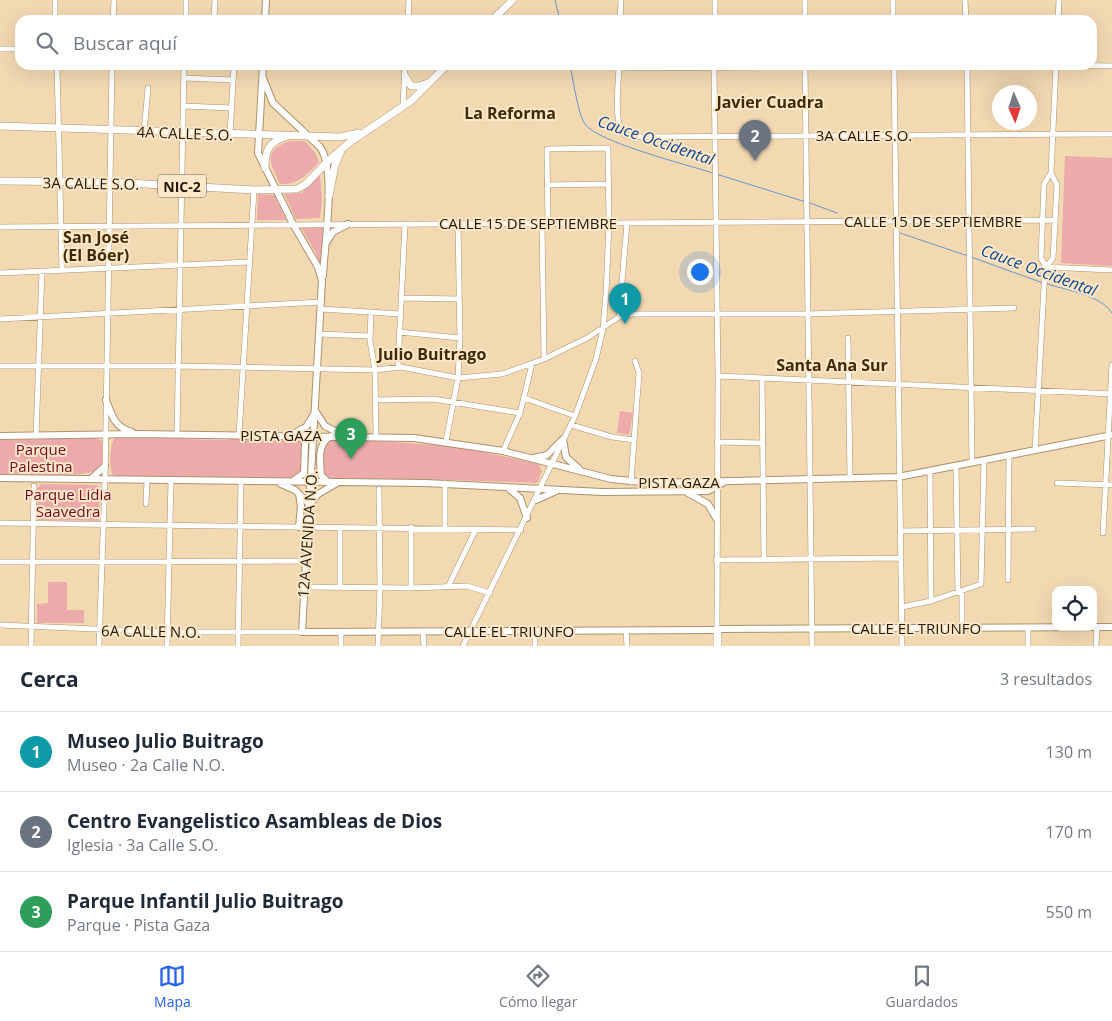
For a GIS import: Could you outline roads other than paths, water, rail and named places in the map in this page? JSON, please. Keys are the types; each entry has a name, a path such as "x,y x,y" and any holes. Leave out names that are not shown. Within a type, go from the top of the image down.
{"highway":[{"path":"497,15 513,0"},
{"name":"NIC-2","path":"369,129 403,107 442,70"},
{"path":"405,76 411,86 419,86 430,82"},
{"name":"4A CALLE S.O.","path":"0,126 343,137 369,129"},
{"name":"3A CALLE S.O.","path":"0,181 110,182 254,190 291,190 302,187 342,148 369,129"},
{"path":"265,168 265,156 269,146 276,140 290,135"},
{"path":"329,196 335,165 342,148"}],"main road":[{"path":"265,15 266,0"},
{"path":"262,70 258,150 293,224 318,267 322,281"},
{"path":"263,70 267,90 273,103 322,149 326,163"},
{"name":"12A AVENIDA N.O.","path":"302,632 322,281 329,196 326,163"},
{"path":"324,249 332,234 348,224"},
{"path":"106,400 117,425 138,434"},
{"path":"290,436 306,427 315,411 329,429 349,436"},
{"name":"PISTA GAZA","path":"0,436 106,434 376,436 446,441 503,451 587,473 631,482 716,483 727,480 763,480"},
{"path":"288,482 298,479 304,473 305,444 303,439 290,436"},
{"path":"328,482 320,475 321,451 322,444 332,436"},
{"path":"763,480 898,478 1110,436"},
{"path":"526,458 546,456 564,439"},
{"path":"564,439 568,460 587,473"},
{"path":"90,480 105,466"},
{"name":"PISTA GAZA","path":"0,478 445,483 602,492 708,491 716,483"},
{"path":"277,482 298,493 310,506 318,494 339,482"},
{"path":"506,486 520,498 527,518"},
{"path":"536,500 560,490"},
{"path":"684,492 708,504 716,518"},
{"path":"298,493 301,506 299,527"},
{"name":"CALLE EL TRIUNFO","path":"1097,627 1112,627"},
{"name":"CALLE EL TRIUNFO","path":"302,632 1052,628"}],"street":[{"path":"55,0 55,15"},
{"path":"113,15 114,0"},
{"path":"186,0 186,15"},
{"path":"214,15 215,0"},
{"path":"408,15 409,0"},
{"path":"620,15 621,0"},
{"path":"715,0 715,15"},
{"path":"804,0 805,15"},
{"path":"893,0 893,15"},
{"path":"965,0 966,15"},
{"path":"1058,15 1059,0"},
{"path":"0,49 15,49"},
{"path":"1097,66 1112,66"},
{"path":"57,70 62,270"},
{"path":"99,646 105,480 112,70"},
{"path":"177,434 184,70"},
{"path":"230,134 234,70"},
{"path":"403,107 405,70"},
{"name":"3A CALLE S.O.","path":"619,70 619,129 629,137 1112,134"},
{"path":"714,70 718,376 716,483 718,646"},
{"path":"805,70 806,314 809,380 812,646"},
{"path":"894,70 893,135 902,646"},
{"path":"967,70 972,463"},
{"path":"1046,267 1053,258 1057,185 1051,173 1056,70"},
{"path":"184,78 233,80"},
{"path":"144,132 148,88"},
{"path":"184,106 231,108"},
{"path":"463,646 536,500 550,464 571,426 589,381 603,329 610,223 608,148 547,149 544,359"},
{"path":"1036,450 1046,267 1041,258 1042,220 1044,184 1051,173"},
{"path":"547,185 609,184"},
{"path":"239,435 254,190"},
{"name":"CALLE 15 DE SEPTIEMBRE","path":"0,227 1055,220"},
{"path":"446,441 458,378 460,338 458,223"},
{"path":"619,316 627,223"},
{"path":"398,366 404,224"},
{"path":"0,273 250,262"},
{"path":"1046,267 1112,270"},
{"path":"36,436 42,271"},
{"path":"401,298 459,299"},
{"path":"0,319 248,306 321,305 400,314"},
{"path":"0,366 178,366 375,370 398,366 458,378 502,374 532,364 603,329 619,316 632,314 806,314 1014,308"},
{"path":"370,312 370,336 375,370 376,436"},
{"path":"399,332 460,338"},
{"path":"319,334 370,336"},
{"path":"848,338 850,479"},
{"path":"631,482 639,373 635,361"},
{"path":"503,451 520,413 532,364"},
{"path":"1103,533 1110,436 1112,365"},
{"path":"718,376 1111,394"},
{"path":"762,378 764,560"},
{"path":"524,398 575,416"},
{"path":"376,400 433,399 520,413"},
{"path":"571,426 598,434 634,440"},
{"path":"717,442 763,443"},
{"path":"1008,580 1009,455"},
{"path":"902,607 931,601 981,584 984,460"},
{"path":"956,466 962,628"},
{"path":"930,471 931,601"},
{"path":"146,504 147,480"},
{"path":"167,646 170,480"},
{"path":"238,646 241,482"},
{"path":"445,483 445,528"},
{"path":"1057,483 1112,485"},
{"path":"31,646 34,486"},
{"path":"378,646 380,588 379,489"},
{"path":"0,523 521,530"},
{"path":"340,527 340,588"},
{"path":"411,528 411,588"},
{"path":"449,585 476,529"},
{"path":"900,531 1034,529"},
{"path":"716,560 900,558"},
{"path":"0,562 306,561"},
{"path":"304,587 411,588 449,585 467,586 490,593"},
{"name":"6A CALLE N.O.","path":"0,625 167,632 302,632"},
{"path":"1028,628 1028,646"},
{"path":"626,630 627,646"},
{"path":"534,631 535,646"},
{"path":"1096,631 1096,646"},
{"path":"423,632 424,646"},
{"path":"341,633 342,646"}],"waterway":[{"name":"Cauce Occidental","path":"555,0 559,15"},
{"name":"Cauce Occidental","path":"571,70 582,119 593,131 624,145 713,173"},
{"name":"Cauce Occidental","path":"716,174 806,202"},
{"name":"Cauce Occidental","path":"810,203 837,213"},
{"name":"Cauce Occidental","path":"900,233 968,256"},
{"name":"Cauce Occidental","path":"971,257 1043,283"},
{"name":"Cauce Occidental","path":"1047,284 1092,297 1107,307 1112,313"}],"place":[{"name":"Centro Evangelistico Asambleas de Dios","path":"755,161"},
{"name":"Museo Julio Buitrago","path":"625,324"},
{"name":"Parque Infantil Julio Buitrago","path":"351,459"}],"district":[{"name":"Javier Cuadra","path":"770,102"},
{"name":"La Reforma","path":"510,113"},
{"name":"San José (El Bóer)","path":"96,246"},
{"name":"Julio Buitrago","path":"432,354"},
{"name":"Santa Ana Sur","path":"832,365"}],"park label":[{"name":"Parque Palestina","path":"41,458"},
{"name":"Parque Lidia Saavedra","path":"68,502"}]}
